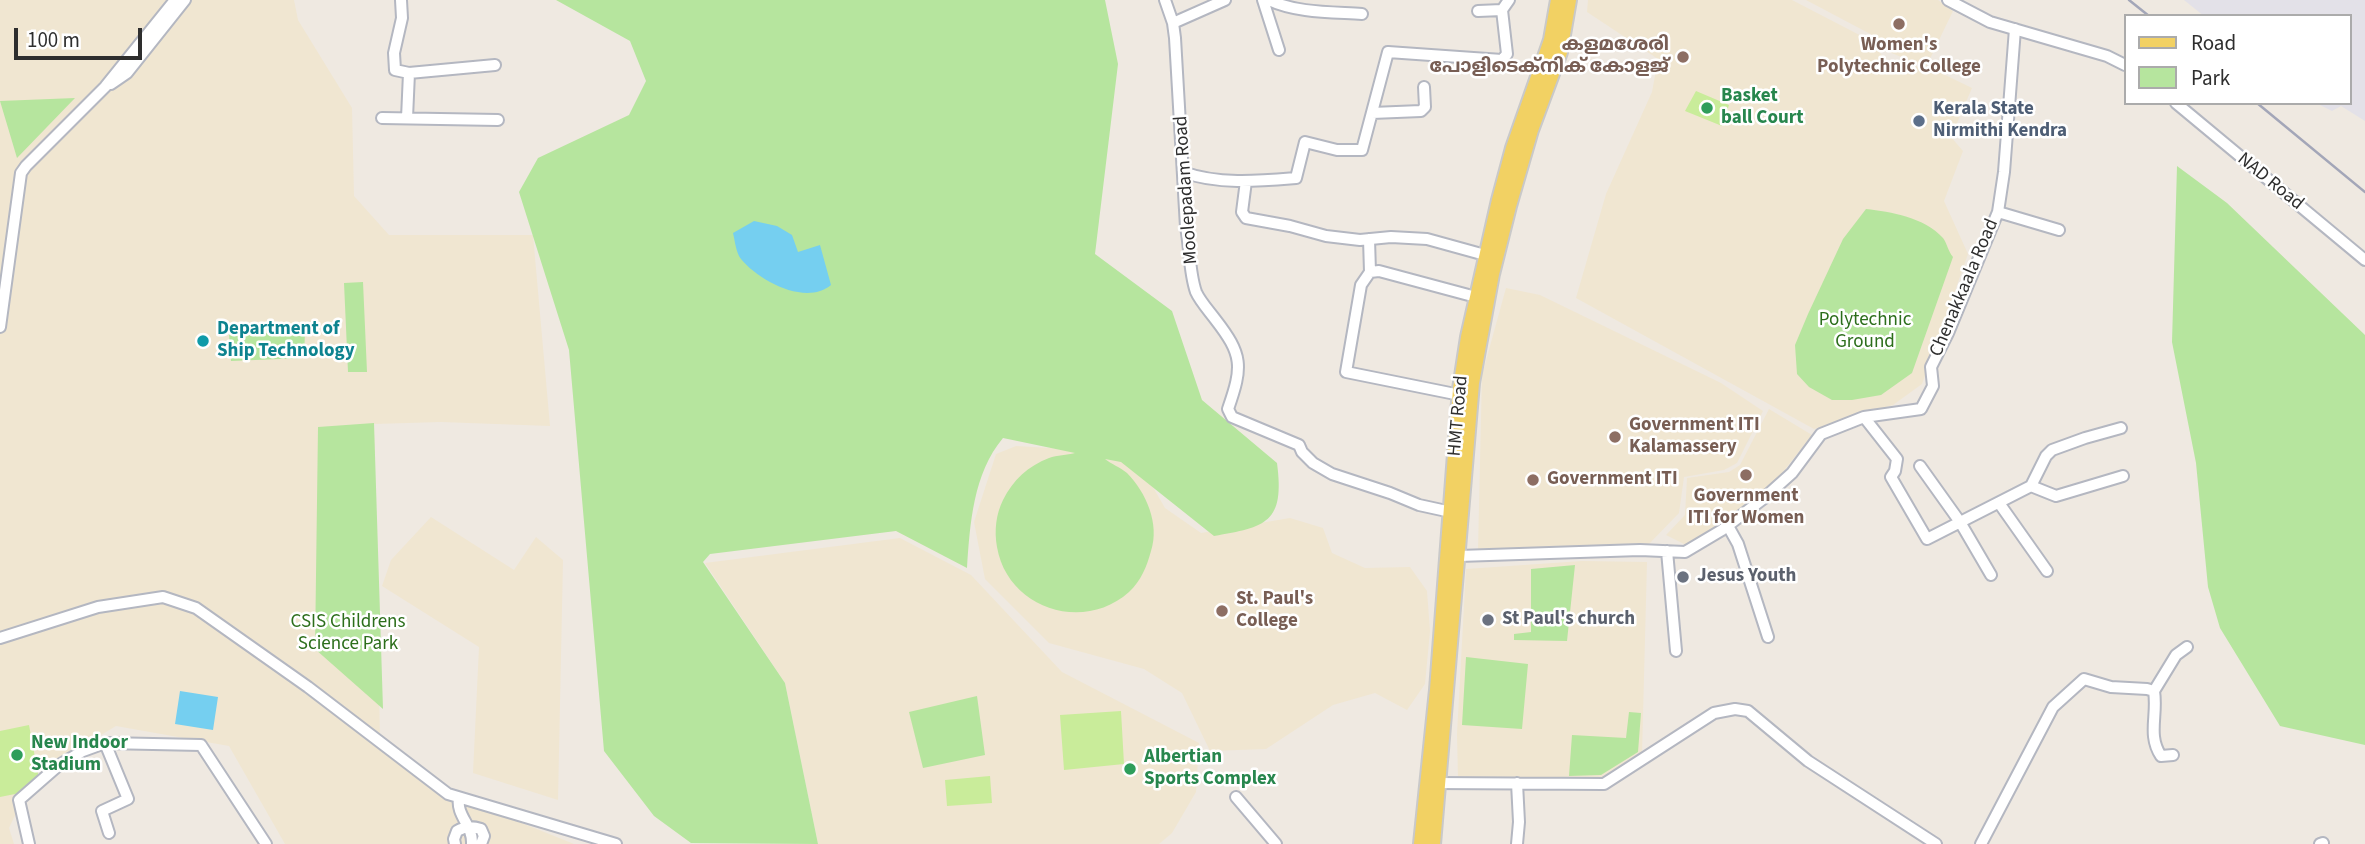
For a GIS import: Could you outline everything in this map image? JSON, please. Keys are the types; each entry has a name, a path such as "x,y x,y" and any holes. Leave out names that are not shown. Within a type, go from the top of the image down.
{"main road":[{"name":"HMT Road","path":"1450,586 1459,556 1460,395 1476,297 1513,148 1551,40 1558,0"},
{"name":"HMT Road","path":"1433,844 1434,783 1450,586 1451,512 1492,274 1522,157 1562,42 1569,0"},
{"name":"HMT Road","path":"1421,844 1434,783"}],"street":[{"path":"0,327 21,173 105,87 175,0"},
{"path":"105,87 127,73 186,0"},
{"path":"401,0 402,18 393,65 395,70 409,73 495,65"},
{"name":"Moolepadam Road","path":"1165,0 1173,23 1186,227 1196,293 1222,327 1237,354 1240,370 1228,409 1232,417 1299,445 1313,463 1332,474 1419,505 1451,512"},
{"path":"1173,23 1225,0"},
{"path":"1263,0 1279,50"},
{"path":"1269,0 1276,4 1313,11 1362,14"},
{"path":"1183,172 1198,177 1246,181 1296,178 1305,142 1337,150 1363,150 1386,54 1391,50 1502,60 1507,54 1502,10 1509,0"},
{"path":"1948,0 1990,22 2107,56 2124,64"},
{"path":"1478,11 1502,10"},
{"name":"Chenakkaala Road","path":"1459,556 1640,550 1685,552 1727,526 1792,473 1821,433 1864,417 1921,409 1933,386 1931,367 1948,333 1997,212 2004,173 2015,29"},
{"path":"408,118 409,73"},
{"path":"1372,113 1421,111 1424,107 1424,87"},
{"name":"NAD Road","path":"2178,105 2365,260"},
{"path":"382,118 498,120"},
{"path":"1246,181 1242,216 1247,218 1326,236 1427,239 1485,254"},
{"path":"1997,212 2059,230"},
{"path":"1369,239 1370,272 1361,285 1346,372 1460,395"},
{"path":"1370,272 1380,271 1476,297"},
{"path":"1864,417 1897,459 1891,477 1927,539 2031,486 2046,456 2052,450 2121,428"},
{"path":"1920,466 1960,522 1991,575"},
{"path":"2031,486 2056,496 2123,477"},
{"path":"1999,503 2047,572"},
{"path":"1727,526 1738,544 1768,636"},
{"path":"1667,551 1676,651"},
{"path":"0,638 98,607 163,597 196,608 308,687 449,794 593,841 616,844"},
{"path":"2173,755 2161,756 2154,744 2154,691 2176,655 2187,647"},
{"path":"1981,844 2053,707 2084,679 2111,687 2154,691"},
{"path":"1434,783 1604,784 1714,713 1735,709 1748,711 1808,761 1936,844"},
{"path":"105,743 128,799 102,811 109,832"},
{"path":"30,844 19,800 59,765 83,751 105,743 201,745 266,844"},
{"path":"1517,783 1517,844"},
{"path":"1236,797 1276,844"},
{"path":"459,798 459,813 469,827 472,844"},
{"path":"455,844 457,831 469,827 481,829 484,836 481,844"}],"shaded area":[{"path":"0,0 294,0 298,20 352,108 354,196 389,235 533,235 550,426 441,422 374,424 380,740 452,795 574,844 285,844 229,746 116,726 34,775 9,828 14,844 0,844"},
{"path":"1588,0 1792,0 1873,42 1884,59 1937,71 1972,88 1951,137 1963,151 1944,201 1968,254 1922,384 1893,405 1814,429 1576,298 1606,194 1652,92 1658,59 1587,12"},
{"name":"Women's Polytechnic College","path":"1806,0 1938,0 1953,11 1926,67 1889,52 1876,37"},
{"path":"2184,0 2365,0 2365,121 2341,106 2332,111 2320,105 2351,105 2351,14 2202,14"},
{"name":"Government ITI Kalamassery","path":"1506,288 1540,295 1721,383 1763,411 1737,463 1724,470 1684,477 1679,513 1649,544 1478,550 1482,375"},
{"name":"Government ITI for Women","path":"1769,409 1812,435 1779,477 1734,515 1686,545 1666,535 1685,515 1687,478 1729,472 1740,465"},
{"name":"St. Paul's College","path":"1016,446 1103,451 1146,475 1165,508 1201,533 1290,518 1323,528 1332,553 1365,568 1410,567 1427,591 1430,631 1425,684 1407,710 1375,693 1333,705 1266,749 1210,751 1182,693 1144,669 1049,643 985,579 974,522 996,454"},
{"path":"431,517 514,570 536,537 563,560 558,800 473,773 479,647 382,586 391,560"},
{"path":"900,538 971,575 1062,672 1199,743 1196,792 1172,833 1159,844 818,844 785,683 705,563"},
{"path":"1582,561 1647,562 1642,754 1603,779 1458,778 1457,734 1466,569"}],"green space":[{"path":"556,0 1105,0 1118,64 1095,254 1172,311 1202,400 1277,463 1278,498 1268,519 1247,529 1214,536 1121,462 1105,459 1127,473 1140,489 1152,519 1153,541 1145,568 1133,588 1110,605 1090,611 1069,612 1049,608 1031,599 1015,585 1004,568 997,547 999,511 1016,480 1041,461 1075,453 1003,438 985,467 979,483 972,517 967,568 896,531 710,554 703,562 785,683 818,844 691,843 654,816 604,751 569,350 519,192 538,158 629,115 646,81 630,41"},
{"name":"Basket ball Court","path":"1696,91 1729,105 1722,126 1685,111"},
{"path":"75,98 17,158 0,101"},
{"path":"2177,166 2227,203 2365,335 2365,745 2280,726 2220,628 2208,587 2196,463 2172,342"},
{"name":"Polytechnic Ground","path":"1866,209 1917,220 1943,238 1953,257 1912,373 1881,395 1832,400 1809,387 1797,374 1795,345 1843,239"},
{"path":"363,282 367,372 348,372 344,283"},
{"path":"305,332 304,358 231,361 229,334"},
{"name":"CSIS Childrens Science Park","path":"374,423 383,709 315,649 318,427"},
{"path":"1575,565 1567,641 1514,640 1514,634 1531,632 1531,569"},
{"path":"1466,657 1528,664 1522,729 1462,725"},
{"path":"977,696 985,755 923,768 909,712"},
{"path":"1121,711 1124,764 1064,770 1060,715"},
{"path":"1629,712 1641,713 1638,752 1601,775 1569,776 1572,735 1626,738"},
{"name":"New Indoor Stadium","path":"29,725 39,779 20,793 0,797 0,731"},
{"path":"990,776 992,803 947,806 945,780"}],"water":[{"path":"754,221 777,226 792,235 798,252 820,245 831,285 821,291 796,292 771,282 749,267 738,254 733,233"},
{"path":"180,691 218,697 213,730 175,724"}],"railway":[{"path":"2129,0 2146,14"},
{"path":"2259,105 2365,192"}],"place":[{"name":"Women's Polytechnic College","path":"1899,24"},
{"name":"കളമശേരി പോളിടെക്നിക് കോളജ്","path":"1683,57"},
{"name":"Basket ball Court","path":"1707,108"},
{"name":"Kerala State Nirmithi Kendra","path":"1919,121"},
{"name":"Department of Ship Technology","path":"203,341"},
{"name":"Government ITI Kalamassery","path":"1615,437"},
{"name":"Government ITI for Women","path":"1746,475"},
{"name":"Government ITI","path":"1533,480"},
{"name":"Jesus Youth","path":"1683,577"},
{"name":"St. Paul's College","path":"1222,611"},
{"name":"St Paul's church","path":"1488,620"},
{"name":"New Indoor Stadium","path":"17,755"},
{"name":"Albertian Sports Complex","path":"1130,769"}]}
